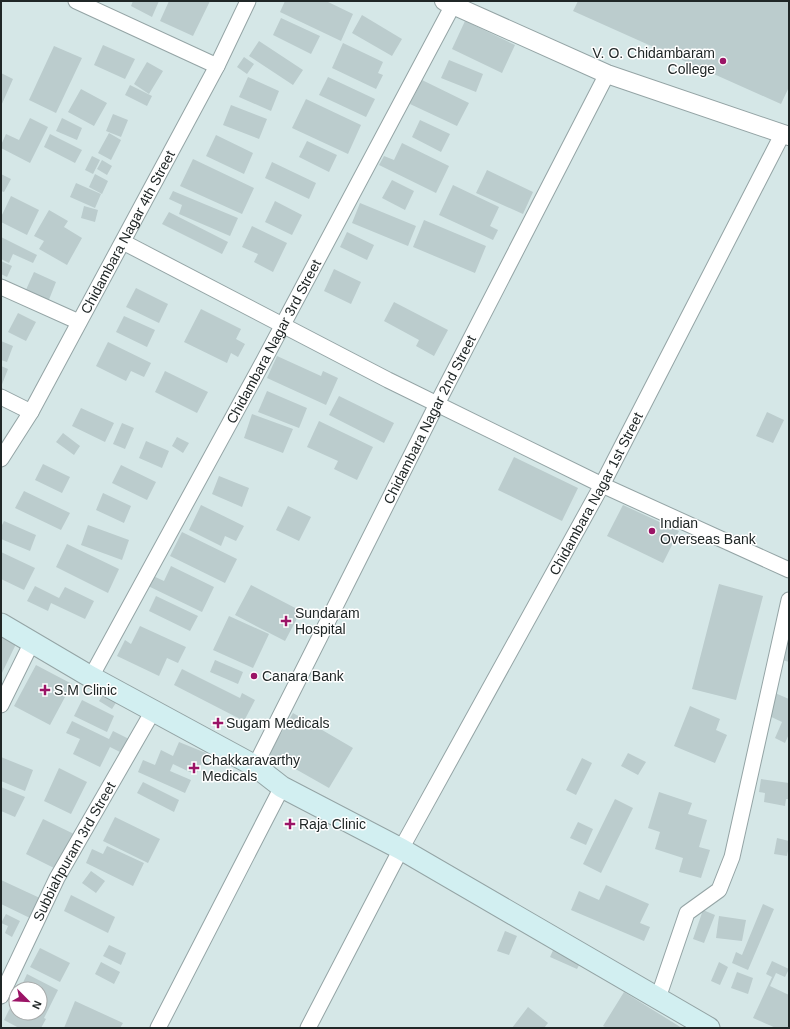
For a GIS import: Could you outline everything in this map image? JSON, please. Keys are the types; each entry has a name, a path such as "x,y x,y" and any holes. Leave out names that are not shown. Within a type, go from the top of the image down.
{"main road":[{"path":"1,624 91,677 255,766 282,787 401,849 709,1028"}],"street":[{"path":"76,1 217,66"},
{"name":"Chidambara Nagar 4th Street","path":"1,459 31,412 80,322 217,66 248,1"},
{"path":"448,3 607,74 786,134"},
{"name":"Chidambara Nagar 3rd Street","path":"91,677 283,326 448,3"},
{"name":"Chidambara Nagar 2nd Street","path":"255,766 437,404 607,74"},
{"name":"Chidambara Nagar 1st Street","path":"308,1028 401,849 602,485 786,134"},
{"path":"123,242 388,380 602,485 789,570"},
{"path":"1,287 80,322"},
{"path":"1,397 31,412"},
{"path":"658,998 687,913 719,890 732,858 789,600"},
{"path":"1,705 32,642"},
{"name":"Subbiahpuram 3rd Street","path":"1,996 57,878 153,711"},
{"path":"158,1028 282,787"}],"building":[{"path":"133,1 159,1 152,17 131,6"},
{"path":"169,1 210,1 193,36 160,21"},
{"path":"285,1 326,1 353,14 341,41 280,12"},
{"name":"V. O. Chidambaram College","path":"578,1 789,1 789,87 781,104 573,11"},
{"path":"362,15 402,39 392,56 352,33"},
{"path":"281,18 320,36 311,54 273,35"},
{"path":"465,21 515,45 502,73 452,49"},
{"path":"259,41 303,70 293,85 249,56"},
{"path":"343,43 383,62 378,73 383,75 376,89 332,68"},
{"path":"103,45 135,59 125,79 94,65"},
{"path":"54,46 82,58 56,113 29,100"},
{"path":"244,57 254,64 247,74 237,67"},
{"path":"449,60 483,74 476,92 441,78"},
{"path":"147,62 163,71 149,94 134,84"},
{"path":"1,73 13,79 1,106"},
{"path":"248,77 279,91 271,111 239,97"},
{"path":"328,77 375,99 366,117 319,95"},
{"path":"422,80 469,103 457,126 410,104"},
{"path":"130,85 152,96 147,106 125,95"},
{"path":"81,89 107,103 94,126 68,112"},
{"path":"306,99 361,125 348,154 292,128"},
{"path":"231,105 267,119 259,139 223,125"},
{"path":"113,114 128,120 121,137 106,131"},
{"path":"30,118 48,127 30,163 1,148 1,145 6,134 19,140"},
{"path":"62,118 82,128 77,140 56,131"},
{"path":"420,120 450,134 441,152 412,137"},
{"path":"109,133 121,140 111,160 98,153"},
{"path":"50,134 82,150 75,163 44,147"},
{"path":"216,135 253,153 244,174 206,156"},
{"path":"307,141 337,155 329,172 299,157"},
{"path":"402,143 449,166 436,193 379,165 384,156 394,160"},
{"path":"92,156 100,160 93,174 85,170"},
{"path":"193,159 254,188 242,214 180,186"},
{"path":"102,160 112,166 107,175 97,169"},
{"path":"272,162 316,183 309,199 265,178"},
{"path":"487,170 533,192 523,214 476,193"},
{"path":"1,174 11,179 4,192 1,191"},
{"path":"95,174 108,181 102,194 89,187"},
{"path":"392,180 414,191 405,210 382,198"},
{"path":"76,183 101,194 95,208 70,197"},
{"path":"453,185 499,207 490,226 498,230 493,240 439,215"},
{"path":"173,191 238,218 230,236 179,214 182,205 169,199"},
{"path":"11,196 39,210 27,235 1,222 1,217"},
{"path":"275,201 302,215 292,235 265,222"},
{"path":"360,203 416,226 408,246 352,223"},
{"path":"84,206 98,210 95,222 81,218"},
{"path":"49,210 68,221 64,227 82,238 67,265 39,249 44,241 34,236"},
{"path":"169,212 228,242 222,254 162,224"},
{"path":"424,220 486,246 475,273 413,247"},
{"path":"252,226 287,243 273,272 254,262 258,254 242,247"},
{"path":"347,232 374,245 367,260 340,247"},
{"path":"1,237 37,255 33,263 13,254 9,263 1,259"},
{"path":"1,261 12,266 7,277 1,274"},
{"path":"334,269 361,282 351,304 324,291"},
{"path":"34,272 56,282 48,302 25,292"},
{"path":"136,288 168,304 159,323 126,307"},
{"path":"394,302 448,330 434,356 416,346 419,340 384,321"},
{"path":"201,309 241,329 236,339 245,344 238,357 231,353 227,363 184,342"},
{"path":"18,313 36,322 26,341 8,332"},
{"path":"124,316 155,330 147,347 116,332"},
{"path":"1,341 13,346 7,362 1,360"},
{"path":"108,342 151,363 144,377 131,371 126,381 96,366"},
{"path":"277,356 321,376 323,371 338,378 326,405 267,378"},
{"path":"1,366 8,369 1,387"},
{"path":"165,371 208,392 197,413 155,392"},
{"path":"267,391 307,408 299,428 258,412"},
{"path":"339,396 394,423 384,443 329,415"},
{"path":"81,408 114,423 105,442 72,426"},
{"path":"767,412 784,420 773,443 756,436"},
{"path":"252,414 293,429 283,453 244,438"},
{"path":"319,421 373,447 357,480 334,469 338,461 307,447"},
{"path":"122,423 134,428 125,449 113,444"},
{"path":"63,433 80,446 74,455 56,442"},
{"path":"177,437 189,443 183,453 172,446"},
{"path":"146,441 169,451 162,468 139,458"},
{"path":"514,457 578,488 562,521 498,490"},
{"path":"43,464 70,477 62,493 35,480"},
{"path":"121,465 156,482 147,500 112,483"},
{"path":"219,476 249,488 242,507 212,494"},
{"path":"24,491 70,513 61,530 15,508"},
{"path":"103,493 131,506 124,523 96,510"},
{"path":"201,505 244,526 236,541 225,536 221,546 189,530"},
{"path":"623,505 679,531 663,563 607,536"},
{"path":"288,506 311,517 299,541 276,530"},
{"path":"4,521 36,535 30,551 1,539 1,527"},
{"path":"88,525 129,540 122,560 81,545"},
{"path":"182,532 237,559 225,583 170,556"},
{"path":"67,544 119,569 108,593 56,567"},
{"path":"1,552 35,568 24,590 1,579"},
{"path":"171,566 214,587 202,612 146,585 151,575 164,581"},
{"path":"719,584 763,596 736,700 692,689"},
{"path":"251,585 301,611 285,641 235,615"},
{"path":"35,586 59,598 65,587 94,601 85,619 51,603 48,611 27,601"},
{"path":"156,596 198,616 190,631 149,611"},
{"path":"229,616 269,634 253,668 213,650"},
{"path":"789,625 789,662 779,659"},
{"path":"140,626 186,647 178,663 167,658 159,676 117,656 125,640 131,644"},
{"path":"1,637 16,644 1,675"},
{"path":"215,660 243,672 238,684 210,672"},
{"path":"36,665 72,684 50,725 14,706"},
{"path":"182,669 240,698 242,693 255,700 244,721 174,685"},
{"path":"106,690 119,698 112,709 99,701"},
{"path":"775,693 789,699 789,734 785,743 775,738 782,722 765,714"},
{"path":"82,700 114,716 107,732 74,716"},
{"path":"690,706 720,719 716,730 727,735 715,763 674,746"},
{"path":"293,713 353,748 329,788 269,754"},
{"path":"72,721 109,739 113,731 129,739 122,753 110,747 100,767 73,754 80,739 66,733"},
{"path":"179,742 206,753 196,775 173,764 170,771 191,780 185,793 138,772 143,760 155,765 161,750 173,756"},
{"path":"628,753 646,762 638,775 621,766"},
{"path":"1,757 33,770 25,791 1,781"},
{"path":"582,758 592,763 576,795 566,790"},
{"path":"59,768 87,782 71,814 44,801"},
{"path":"761,779 789,783 789,799 786,799 785,806 764,802 765,793 759,792"},
{"path":"143,782 179,800 174,812 137,793"},
{"path":"1,787 25,797 15,817 1,811"},
{"path":"659,792 692,803 688,814 707,820 699,847 710,850 701,878 679,872 683,858 655,849 660,832 648,828"},
{"path":"615,799 633,808 601,873 583,864"},
{"path":"115,817 160,839 148,863 103,841"},
{"path":"43,819 74,834 56,869 26,854"},
{"path":"578,822 593,829 586,845 570,838"},
{"path":"777,838 789,841 787,856 774,854"},
{"path":"107,846 144,863 133,886 86,863 92,849 103,854"},
{"path":"91,871 105,881 96,893 82,883"},
{"path":"1,880 42,899 32,919 1,904"},
{"path":"606,885 649,904 640,923 650,927 644,941 571,910 579,891 599,900"},
{"path":"71,895 115,917 108,933 64,911"},
{"path":"763,904 774,909 748,970 732,963 736,952 742,955"},
{"path":"703,910 715,915 704,943 693,939"},
{"path":"6,914 20,921 12,937 5,933 8,926 1,923"},
{"path":"719,916 746,920 742,941 716,938"},
{"path":"505,931 517,936 509,955 497,951"},
{"path":"109,945 126,953 121,965 103,956"},
{"path":"555,946 582,959 577,969 550,957"},
{"path":"40,948 70,963 60,982 30,967"},
{"path":"772,961 789,969 785,977 776,973 770,986 789,995 789,1028 776,1028 753,1018 772,977 766,974"},
{"path":"101,962 120,972 114,984 95,974"},
{"path":"719,962 728,967 720,985 711,981"},
{"path":"737,972 753,978 748,994 731,988"},
{"path":"27,974 41,981 24,981"},
{"path":"48,985 58,990 48,1010"},
{"path":"624,992 682,1028 607,1028 603,1026"},
{"path":"75,1001 123,1023 120,1028 64,1028"},
{"path":"528,1007 548,1023 544,1028 512,1028"},
{"path":"8,1012 8,1021 45,1021 41,1028 19,1028 4,1020"}],"place":[{"name":"V. O. Chidambaram College","path":"723,61"},
{"name":"Indian Overseas Bank","path":"652,531"},
{"name":"Sundaram Hospital","path":"286,621"},
{"name":"Canara Bank","path":"254,676"},
{"name":"S.M Clinic","path":"45,690"},
{"name":"Sugam Medicals","path":"218,723"},
{"name":"Chakkaravarthy Medicals","path":"194,768"},
{"name":"Raja Clinic","path":"290,824"}]}
